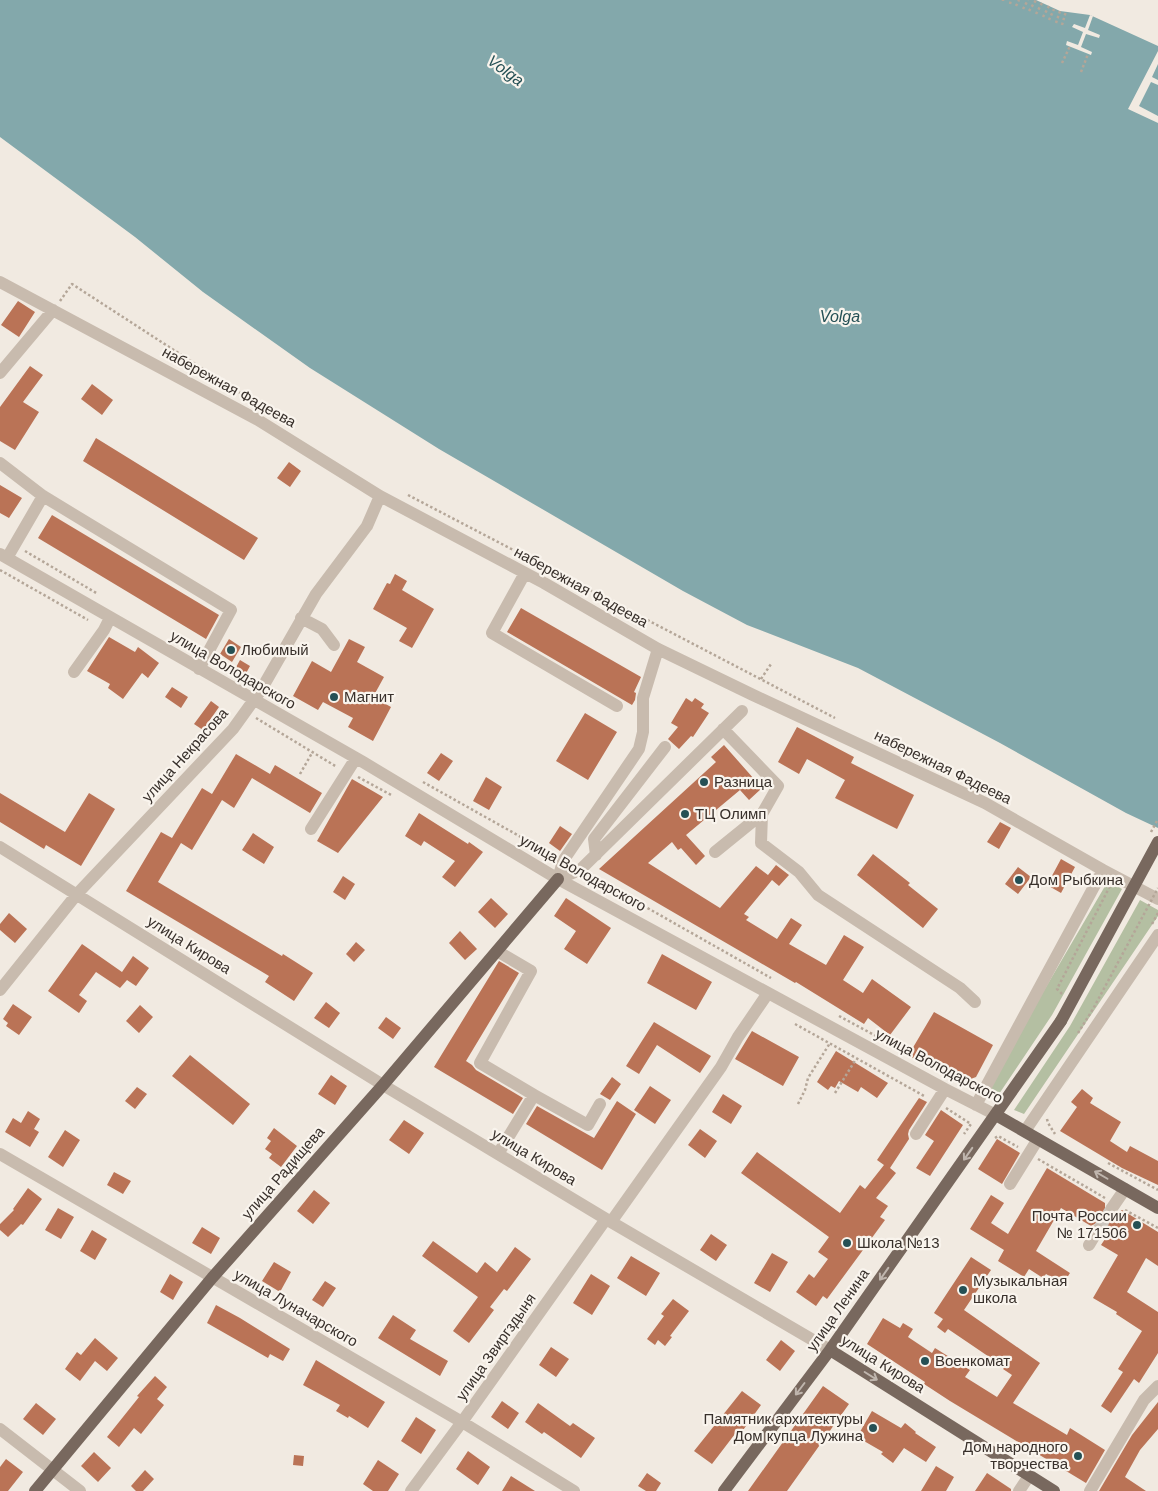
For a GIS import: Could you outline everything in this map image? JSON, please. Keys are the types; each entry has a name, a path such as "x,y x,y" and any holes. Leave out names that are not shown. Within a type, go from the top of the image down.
{"main road":[{"name":"улица Ленина","path":"724,1491 830,1350 1061,1021 1158,842"},
{"name":"улица Радищева","path":"35,1491 212,1278 383,1085 558,879"},
{"name":"улица Володарского","path":"996,1115 1158,1208"},
{"name":"улица Кирова","path":"830,1350 1054,1491"}],"street":[{"name":"набережная Фадеева","path":"0,282 258,420 380,496 525,574 658,649 985,803 1115,877 1158,899"},
{"path":"0,373 52,310"},
{"path":"0,463 43,496 231,610 199,669"},
{"path":"3,556 14,544 43,496"},
{"name":"улица Некрасова","path":"0,990 77,894 233,729 254,701 316,594 368,526 380,496"},
{"name":"улица Володарского","path":"3,556 356,758 558,879 996,1115"},
{"path":"525,574 492,633 617,706"},
{"path":"74,672 104,630 110,618"},
{"path":"301,618 322,629 334,646"},
{"path":"558,879 563,861 639,749 643,732 643,698 658,649"},
{"path":"558,879 580,870 742,711"},
{"path":"715,852 762,814 778,786 723,729"},
{"path":"576,843 594,839 665,747"},
{"path":"311,829 356,758"},
{"path":"762,814 761,843 799,872 818,895 960,988 975,1002"},
{"path":"594,839 596,855"},
{"name":"улица Кирова","path":"0,847 383,1085 608,1221 830,1350"},
{"path":"976,1105 1103,870"},
{"path":"1025,1131 1158,935"},
{"path":"497,951 531,971 480,1063 588,1125 600,1104"},
{"name":"улица Звиргздыня","path":"410,1491 721,1066 768,993"},
{"path":"916,1134 945,1089"},
{"path":"498,1154 534,1094"},
{"path":"1010,1184 1038,1139"},
{"name":"улица Луначарского","path":"0,1154 462,1422 574,1491"},
{"path":"1114,1206 1125,1188"},
{"path":"1088,1245 1098,1230"},
{"path":"1090,1491 1144,1400 1158,1386"},
{"path":"0,1429 80,1491"},
{"path":"1019,1491 1029,1476"}],"path":[{"path":"1010,4 1012,0"},
{"path":"1016,6 1020,0"},
{"path":"1023,9 1028,0"},
{"path":"1029,11 1036,0"},
{"path":"1036,14 1042,3"},
{"path":"1043,17 1048,6"},
{"path":"1050,20 1054,9"},
{"path":"1056,22 1060,11"},
{"path":"1062,25 1066,11"},
{"path":"1062,64 1070,46"},
{"path":"1081,72 1088,54"},
{"path":"52,310 72,284 254,402"},
{"path":"403,492 840,721"},
{"path":"14,544 106,599"},
{"path":"761,680 771,664"},
{"path":"300,774 312,753"},
{"path":"420,780 563,861"},
{"path":"580,870 770,978"},
{"path":"1062,994 1056,989 1115,877"},
{"path":"1078,1033 1093,1009 1158,888"},
{"path":"838,1015 888,1042"},
{"path":"798,1104 806,1090 808,1078 830,1043"},
{"path":"835,1093 856,1059"},
{"path":"1047,1117 1048,1123 1057,1136"},
{"path":"964,1134 971,1124"},
{"path":"990,1140 998,1136 1114,1206 1158,1228"},
{"path":"1108,1163 1158,1190"}],"green space":[{"path":"1108,881 1122,889 1052,1015 995,1100 984,1093"},
{"path":"1140,900 1158,910 1158,916 1024,1114 1014,1110 1070,1026"}],"water":[{"name":"Volga","path":"0,0 1036,0 1060,11 1090,15 1158,46 1158,828 1126,813 1000,743 858,668 747,625 683,591 439,449 310,368 203,292 135,237 0,137"}],"pier":[{"path":"1090,15 1093,16 1088,30 1100,35 1099,38 1086,34 1081,47 1092,52 1091,55 1066,45 1067,41 1078,45 1083,32 1072,27 1074,24 1085,28"},
{"path":"1158,51 1158,64 1152,77 1158,80 1158,85 1151,82 1139,106 1158,116 1158,123 1128,109"}],"building":[{"path":"18,301 35,312 19,337 1,325"},
{"path":"30,366 43,375 23,402 39,412 15,450 0,441 0,407"},
{"path":"92,384 113,400 102,415 81,399"},
{"path":"96,438 258,538 244,560 83,461"},
{"path":"289,462 301,471 290,487 277,478"},
{"path":"0,485 22,498 9,518 0,513"},
{"path":"52,515 219,615 206,639 38,538"},
{"path":"395,574 407,581 402,590 434,609 412,648 399,641 407,628 373,609 387,583 390,584"},
{"path":"521,608 641,677 634,692 636,693 635,700 632,705 507,632"},
{"path":"109,637 135,652 138,647 159,663 148,678 142,673 123,699 108,688 110,684 87,671"},
{"name":"Любимый","path":"229,639 241,647 232,662 220,654"},
{"path":"349,639 365,647 357,662 384,677 373,697 391,707 373,741 348,727 353,718 323,702 318,710 293,696 312,661 331,672"},
{"path":"240,660 250,666 244,677 234,671"},
{"path":"172,687 188,697 181,708 165,697"},
{"path":"686,698 692,702 695,698 704,704 701,708 709,713 693,737 691,736 679,749 668,739 678,727 671,723"},
{"path":"211,701 219,707 203,730 194,724"},
{"path":"585,713 617,732 588,780 556,761"},
{"path":"797,727 854,757 851,763 914,795 897,829 835,798 845,780 807,759 799,774 778,762"},
{"path":"724,745 762,788 749,800 740,790 686,835 705,856 696,865 681,848 678,850 672,842 648,863 720,908 756,866 768,875 776,865 789,875 779,886 772,880 744,914 749,917 746,920 777,939 791,918 802,925 789,944 826,965 844,935 864,947 843,980 863,993 872,979 911,1007 890,1035 868,1018 864,1024 796,982 599,869 716,762 711,757"},
{"path":"441,753 453,761 439,781 427,773"},
{"path":"236,754 270,774 275,765 322,793 310,813 252,778 234,808 222,800 192,850 181,843 158,882 313,973 294,1001 265,982 269,976 126,891 161,832 172,838 202,788 212,794"},
{"path":"486,777 502,787 489,810 473,801"},
{"path":"352,779 383,797 338,853 317,841"},
{"path":"0,793 65,832 89,793 115,809 81,866 46,845 44,849 0,822"},
{"path":"419,813 483,852 455,887 442,877 455,861 424,841 421,846 405,836"},
{"path":"1000,822 1011,828 999,849 987,842"},
{"path":"560,826 572,834 560,851 549,843"},
{"path":"253,833 274,847 264,864 242,850"},
{"path":"873,854 910,883 908,885 938,909 923,928 857,875"},
{"path":"1061,859 1075,867 1061,893 1047,885"},
{"path":"1018,867 1031,877 1018,894 1005,884"},
{"path":"343,876 355,884 345,900 333,892"},
{"path":"491,898 508,914 495,928 478,912"},
{"path":"566,898 611,928 587,964 564,949 576,931 554,916"},
{"path":"9,913 27,929 15,943 0,930 0,924"},
{"path":"460,931 477,949 465,960 449,943"},
{"path":"356,942 365,950 354,962 346,954"},
{"path":"82,944 122,972 133,956 149,968 136,986 127,980 120,988 96,972 79,995 87,1001 79,1013 48,991"},
{"path":"662,954 712,982 696,1010 647,983"},
{"path":"499,961 519,973 466,1061 476,1070 523,1098 513,1114 434,1067"},
{"path":"326,1002 340,1013 329,1028 314,1018"},
{"path":"13,1004 32,1017 19,1035 6,1026 8,1023 3,1019"},
{"path":"140,1005 153,1017 139,1033 126,1021"},
{"path":"934,1012 993,1045 976,1077 960,1083 942,1075 947,1065 925,1054 920,1061 908,1056"},
{"path":"386,1017 401,1028 393,1039 378,1028"},
{"path":"654,1022 711,1056 700,1073 657,1045 639,1074 626,1066"},
{"path":"752,1031 799,1057 783,1086 735,1059"},
{"path":"836,1051 888,1083 877,1098 861,1087 858,1092 839,1081 835,1088 831,1086 828,1090 817,1082"},
{"path":"190,1055 250,1104 233,1125 172,1076"},
{"path":"331,1075 347,1086 335,1105 318,1094"},
{"path":"612,1077 621,1084 610,1100 600,1094"},
{"path":"650,1086 671,1100 655,1124 634,1110"},
{"path":"137,1087 147,1094 135,1109 125,1101"},
{"path":"1082,1089 1093,1098 1090,1103 1121,1122 1110,1141 1127,1152 1130,1146 1158,1161 1158,1185 1122,1168 1060,1131 1077,1107 1071,1102"},
{"path":"723,1094 742,1106 731,1124 712,1112"},
{"path":"919,1098 927,1102 909,1130 909,1139 890,1168 896,1173 876,1198 888,1206 880,1217 885,1220 827,1299 823,1296 816,1306 796,1292 809,1274 814,1278 828,1259 818,1252 829,1237 741,1173 757,1152 840,1213 860,1185 865,1189 884,1165 877,1160"},
{"path":"617,1101 636,1114 602,1170 526,1124 537,1106 594,1138"},
{"path":"941,1110 963,1125 930,1176 916,1168 934,1141 925,1135"},
{"path":"28,1111 40,1119 34,1129 39,1132 30,1147 5,1132 13,1118 21,1123"},
{"path":"404,1120 424,1133 409,1154 389,1140"},
{"path":"274,1128 297,1146 281,1167 269,1158 272,1154 265,1149 271,1141 267,1138"},
{"path":"700,1129 717,1141 705,1158 688,1145"},
{"path":"65,1130 80,1140 63,1167 48,1157"},
{"path":"997,1139 1020,1153 1002,1184 978,1169"},
{"path":"1047,1168 1105,1203 1105,1211 1108,1215 1115,1215 1122,1210 1158,1232 1158,1266 1146,1258 1127,1292 1158,1312 1158,1353 1139,1383 1134,1379 1111,1413 1101,1406 1123,1372 1118,1369 1142,1331 1116,1314 1117,1312 1093,1298 1118,1255 1101,1245 1107,1236 1105,1235 1105,1226 1098,1222 1091,1226 1061,1208 1036,1251 1070,1273 1063,1284 1046,1274 1043,1278 1029,1269 1024,1277 998,1261 1004,1250 970,1229 991,1195 1004,1203 991,1223 1008,1234"},
{"path":"114,1172 131,1181 123,1194 107,1185"},
{"path":"28,1188 42,1199 23,1225 21,1224 8,1237 0,1230 0,1224 14,1210"},
{"path":"314,1190 330,1203 313,1224 297,1211"},
{"path":"58,1208 74,1217 61,1239 45,1230"},
{"path":"202,1227 220,1238 211,1254 192,1243"},
{"path":"92,1230 107,1239 95,1260 80,1251"},
{"path":"711,1234 727,1245 716,1261 700,1250"},
{"path":"433,1241 477,1273 485,1262 497,1272 515,1247 531,1259 507,1291 504,1289 490,1307 494,1310 469,1343 453,1331 478,1297 422,1256"},
{"path":"772,1253 788,1262 770,1292 754,1283"},
{"path":"631,1256 660,1273 646,1296 617,1278"},
{"path":"971,1257 991,1270 964,1310 1040,1363 1013,1403 1067,1435 1070,1428 1105,1450 1086,1483 950,1401 924,1384 925,1382 867,1344 883,1318 900,1328 903,1323 913,1329 908,1337 932,1353 935,1348 970,1370 965,1377 997,1397 1012,1375 1003,1369 1004,1367 948,1329 945,1333 937,1327 943,1319 934,1313"},
{"path":"274,1262 291,1272 280,1292 262,1281"},
{"path":"170,1274 183,1282 173,1300 160,1292"},
{"path":"591,1274 610,1286 592,1315 573,1303"},
{"path":"325,1281 336,1288 323,1307 312,1300"},
{"path":"673,1299 689,1311 670,1336 672,1337 665,1346 658,1340 655,1345 647,1339 664,1316 661,1314"},
{"path":"216,1305 290,1349 283,1361 270,1354 268,1358 207,1323"},
{"path":"393,1315 416,1330 410,1339 448,1361 440,1376 378,1338"},
{"path":"95,1338 118,1358 107,1371 95,1361 80,1381 65,1369 77,1352 81,1355"},
{"path":"781,1340 795,1351 780,1371 766,1360"},
{"path":"551,1347 569,1359 556,1377 539,1365"},
{"path":"316,1360 385,1402 368,1428 349,1416 348,1418 336,1411 340,1405 303,1385"},
{"path":"155,1376 167,1387 157,1399 164,1405 141,1434 134,1428 119,1447 107,1437 139,1397 137,1396"},
{"path":"823,1386 849,1404 787,1491 748,1491"},
{"path":"742,1391 761,1405 741,1433 738,1430 712,1464 694,1451"},
{"path":"502,1401 519,1413 508,1429 491,1417"},
{"path":"1158,1402 1158,1429 1140,1450 1125,1477 1146,1491 1099,1491 1132,1435"},
{"path":"36,1403 56,1419 43,1435 23,1419"},
{"path":"538,1403 570,1426 573,1423 595,1438 581,1458 544,1432 542,1434 525,1422"},
{"path":"872,1411 901,1428 905,1423 915,1433 936,1447 926,1462 904,1448 893,1463 881,1454 883,1452 857,1437"},
{"path":"416,1417 436,1430 421,1454 401,1441"},
{"path":"468,1451 490,1467 478,1485 456,1469"},
{"path":"94,1452 111,1468 98,1482 81,1466"},
{"path":"294,1455 304,1456 303,1466 293,1465"},
{"path":"6,1459 23,1472 8,1491 0,1491 0,1467"},
{"path":"378,1460 399,1474 388,1491 373,1491 363,1484"},
{"path":"936,1466 954,1477 946,1491 921,1491"},
{"path":"145,1470 154,1479 143,1491 136,1491 131,1486"},
{"path":"647,1473 661,1483 656,1491 646,1491 638,1486"},
{"path":"987,1473 1011,1489 1011,1491 975,1491"},
{"path":"511,1476 535,1491 502,1491"}],"tunnel":[{"path":"1098,1230 1112,1208"}],"place":[{"name":"Любимый","path":"231,650"},
{"name":"Магнит","path":"334,697"},
{"name":"Разница","path":"704,782"},
{"name":"ТЦ Олимп","path":"685,814"},
{"name":"Дом Рыбкина","path":"1019,880"},
{"name":"Почта России № 171506","path":"1137,1225"},
{"name":"Школа №13","path":"847,1243"},
{"name":"Музыкальная школа","path":"963,1290"},
{"name":"Военкомат","path":"925,1361"},
{"name":"Памятник архитектуры Дом купца Лужина","path":"873,1428"},
{"name":"Дом народного творчества","path":"1078,1456"}]}
